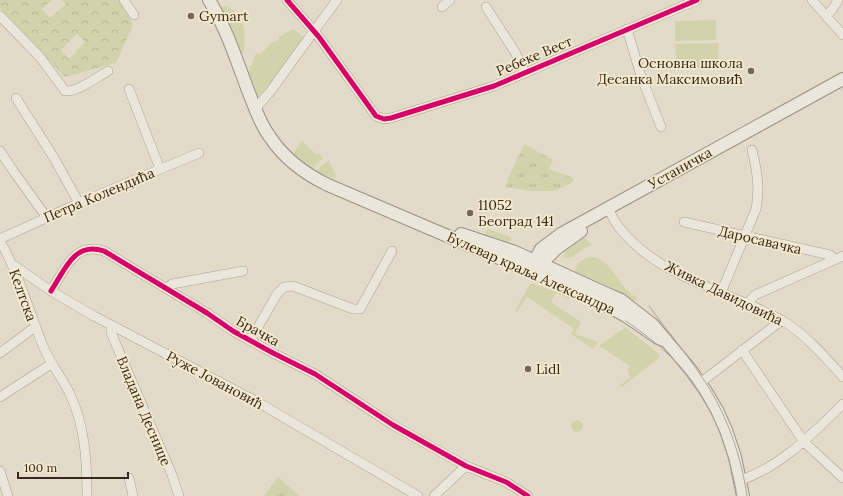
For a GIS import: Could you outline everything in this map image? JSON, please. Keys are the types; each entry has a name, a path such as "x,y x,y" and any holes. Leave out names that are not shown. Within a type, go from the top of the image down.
{"main road":[{"name":"Булевар краља Александра","path":"209,0 219,18 264,127 270,138 302,171 328,185 415,221 442,234 535,267 566,276 621,300 653,325 683,359 715,406 726,430 735,456 743,496"},
{"name":"Устаничка","path":"535,267 565,242 610,211 843,79"},
{"name":"Устаничка","path":"535,267 541,249 561,234 610,211 843,86"},
{"name":"Булевар краља Александра","path":"415,221 475,238 515,252 535,267 626,316 658,338 666,341"},
{"path":"565,242 560,251 558,260 566,276"},
{"path":"515,252 526,252 541,249"}],"street":[{"path":"124,0 134,15"},
{"path":"287,0 314,30"},
{"path":"255,108 270,92 337,0"},
{"path":"442,7 450,0"},
{"name":"Ребеке Вест","path":"314,30 376,116 384,119 457,98 526,73 697,0"},
{"path":"812,0 843,35"},
{"path":"826,16 838,0"},
{"path":"486,7 515,52 526,73"},
{"path":"0,16 40,58 65,91 71,91 78,88 108,71"},
{"path":"627,29 641,76 661,127"},
{"path":"129,90 160,169"},
{"path":"16,98 54,158 79,203"},
{"path":"721,293 754,215 758,200 757,172 752,150"},
{"path":"0,151 47,218"},
{"name":"Петра Колендића","path":"0,240 79,203 199,153"},
{"name":"Живка Давидовића","path":"610,211 623,233 650,257 696,282 782,320 796,330 843,377"},
{"name":"Даросавачка","path":"684,222 839,258"},
{"name":"Келтска","path":"0,240 12,264 45,351 69,393 80,424 86,458 88,496"},
{"name":"Брачка","path":"52,291 73,257 80,252 89,249 104,251 207,313 250,341 315,374 393,425 466,466 506,482 528,496"},
{"path":"250,341 277,294 286,287 293,286 353,309 360,309 392,251"},
{"path":"747,304 755,295 839,258"},
{"name":"Руже Јовановић","path":"12,264 52,291 111,325 254,400 418,496"},
{"path":"166,288 172,284 243,271"},
{"path":"700,383 782,320"},
{"name":"Владана Деснице","path":"111,325 111,332 172,475 179,496"},
{"path":"0,353 35,327"},
{"path":"742,350 804,442 843,478"},
{"path":"0,397 52,364"},
{"path":"741,480 772,465 796,449 843,404"},
{"path":"434,496 466,466"},
{"path":"0,471 8,496"},
{"path":"129,478 133,496"}],"green space":[{"path":"0,0 52,0 42,9 50,18 66,4 62,0 119,0 133,25 116,63 65,77 0,9","holes":["77,34 85,42 69,59 61,50"]},
{"path":"226,6 238,14 244,26 245,40 243,54 241,55 220,8"},
{"path":"716,20 716,40 675,41 675,21"},
{"path":"294,29 303,37 303,41 267,89 257,97 247,76 256,53 260,55 271,43 279,40 278,37"},
{"path":"718,43 719,68 676,69 675,44"},
{"path":"302,141 316,154 319,153 323,158 311,169 301,162 293,153"},
{"path":"524,144 553,160 549,169 574,178 573,182 555,191 529,191 506,187 508,178"},
{"path":"329,160 336,176 334,179 316,171"},
{"path":"487,229 511,237 509,243 485,235"},
{"path":"584,237 592,245 582,249 573,257 563,258 566,249"},
{"path":"590,257 601,260 610,268 626,289 637,298 634,302 615,290 575,272 580,262"},
{"path":"530,284 535,284 570,297 569,299 556,293 551,302 581,322 575,334 598,342 593,349 571,334 574,329 527,297 517,312 515,311"},
{"path":"625,327 659,354 660,357 622,387 619,386 631,377 627,370 630,366 599,346"},
{"path":"575,420 579,420 583,426 579,432 575,432 571,428 571,424"},
{"path":"278,477 300,496 264,496"}],"tram line":[{"path":"649,306 697,370 720,407 737,451 747,496"},
{"path":"626,321 664,350 683,369 695,385 705,402 722,439 737,496"}],"cycle path":[{"path":"287,0 319,37 376,116 384,119 494,86 697,0"},
{"path":"51,291 66,266 78,254 85,250 94,249 104,251 207,313 233,331 315,374 393,425 466,466 506,482 528,496"}],"place":[{"name":"Gymart","path":"191,16"},
{"name":"Основна школа Десанка Максимовић","path":"751,71"},
{"name":"11052 Београд 141","path":"470,213"},
{"name":"Lidl","path":"528,369"}]}
